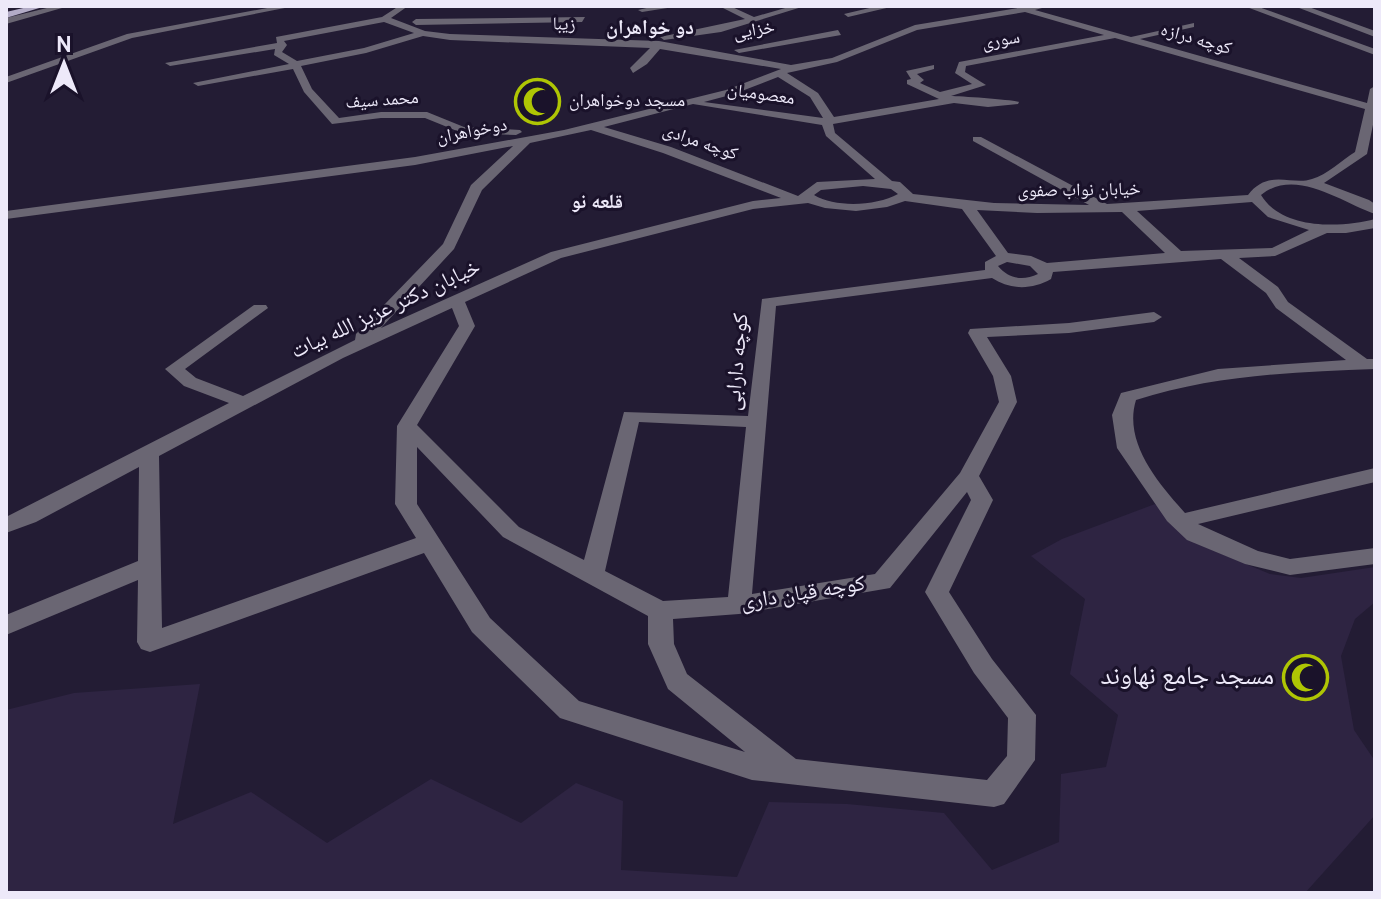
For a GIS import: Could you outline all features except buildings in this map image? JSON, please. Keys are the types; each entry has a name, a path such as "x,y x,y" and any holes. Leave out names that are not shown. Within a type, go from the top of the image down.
{"main road":[{"path":"6,15 19,6"},
{"path":"6,15 42,6"}],"street":[{"path":"6,15 65,6"},
{"path":"6,80 130,36 291,6"},
{"path":"282,45 279,39 385,19 404,6"},
{"path":"504,6 509,20"},
{"path":"642,10 676,6"},
{"path":"723,6 754,20"},
{"path":"618,41 721,29 801,6"},
{"path":"848,14 891,6"},
{"name":"دوخواهران","path":"6,215 415,161 526,140 690,103 741,88 777,72 834,60 915,28 1045,6"},
{"path":"1248,6 1375,52"},
{"path":"1298,6 1375,34"},
{"name":"کوچه درازه","path":"1019,8 1131,39 1373,98"},
{"name":"زیبا","path":"385,19 423,33 523,41 659,44 723,52 791,68"},
{"path":"396,22 582,19"},
{"path":"1131,39 1191,25"},
{"path":"198,83 366,50 423,33"},
{"name":"خزایی","path":"723,52 838,33"},
{"name":"سوری","path":"942,95 981,85 960,73 962,64 1119,35"},
{"path":"633,70 659,44"},
{"path":"170,63 282,45"},
{"path":"282,45 277,53 296,65"},
{"name":"محمد سیف","path":"296,65 301,84 310,97 336,122 381,115 427,115 462,130 570,131"},
{"path":"931,67 910,73 919,80 911,82 919,88 958,99 994,105 1014,102"},
{"path":"777,72 805,86 821,99 829,117 830,134 887,183"},
{"path":"1361,154 1373,98"},
{"name":"معصومیان","path":"690,103 827,122 958,99"},
{"name":"کوچه مرادی","path":"590,126 802,199"},
{"path":"977,139 1061,182 1107,210"},
{"path":"355,346 449,246 476,188 526,140"},
{"path":"1312,185 1361,154 1375,155"},
{"path":"887,183 901,187 905,197 892,203 837,207 802,199 817,186 887,183"},
{"name":"خیابان نواب صفوی","path":"905,197 968,207 1044,212 1127,209 1254,198 1256,190 1268,185 1312,185 1349,194 1375,210"},
{"path":"1254,198 1278,216 1325,228 1373,226"},
{"name":"خیابان دکتر عزیز الله بیات","path":"6,525 28,517 355,346 556,255 753,205 802,199"},
{"path":"968,207 999,265 1017,282 1036,282 1046,276 1044,268"},
{"path":"1127,209 1177,256"},
{"path":"999,265 1031,260 1044,268 1177,256 1275,252 1325,228"},
{"path":"1226,255 1272,290 1282,305 1369,364"},
{"name":"کوچه دارابی","path":"739,605 768,302 999,265"},
{"path":"456,299 467,326 407,426 406,504 481,625 570,710 752,767 994,794 1021,760 1022,715 983,666 937,592 982,500 969,476"},
{"path":"245,403 190,382 174,369 260,308"},
{"name":"کوچه قپان داری","path":"660,611 739,605 882,582 969,476 1008,402 1002,376 976,333 1069,328 1154,317"},
{"path":"1369,364 1274,370 1168,382 1128,397 1122,415 1127,448 1181,521 1195,534 1253,558 1290,567 1375,556"},
{"path":"592,575 631,416 757,422"},
{"path":"407,426 511,532 660,611 661,644 677,681 789,771"},
{"path":"149,454 150,642 430,542"},
{"path":"1181,521 1375,475"},
{"path":"6,625 149,566"}],"shaded area":[{"path":"1155,504 1195,543 1270,574 1301,578 1375,567 1375,602 1355,619 1341,656 1354,730 1375,761 1375,815 1305,893 6,893 6,710 74,693 200,684 173,824 251,792 327,843 431,779 521,823 576,783 623,801 621,870 737,877 769,802 847,804 944,813 992,870 1059,842 1061,774 1106,767 1118,715 1070,674 1085,599 1031,556 1062,539"}],"place":[{"name":"مسجد دوخواهران","path":"538,101"},
{"name":"مسجد جامع نهاوند","path":"1305,677"}],"district":[{"name":"دو خواهران","path":"650,29"},
{"name":"قلعه نو","path":"597,203"}]}
